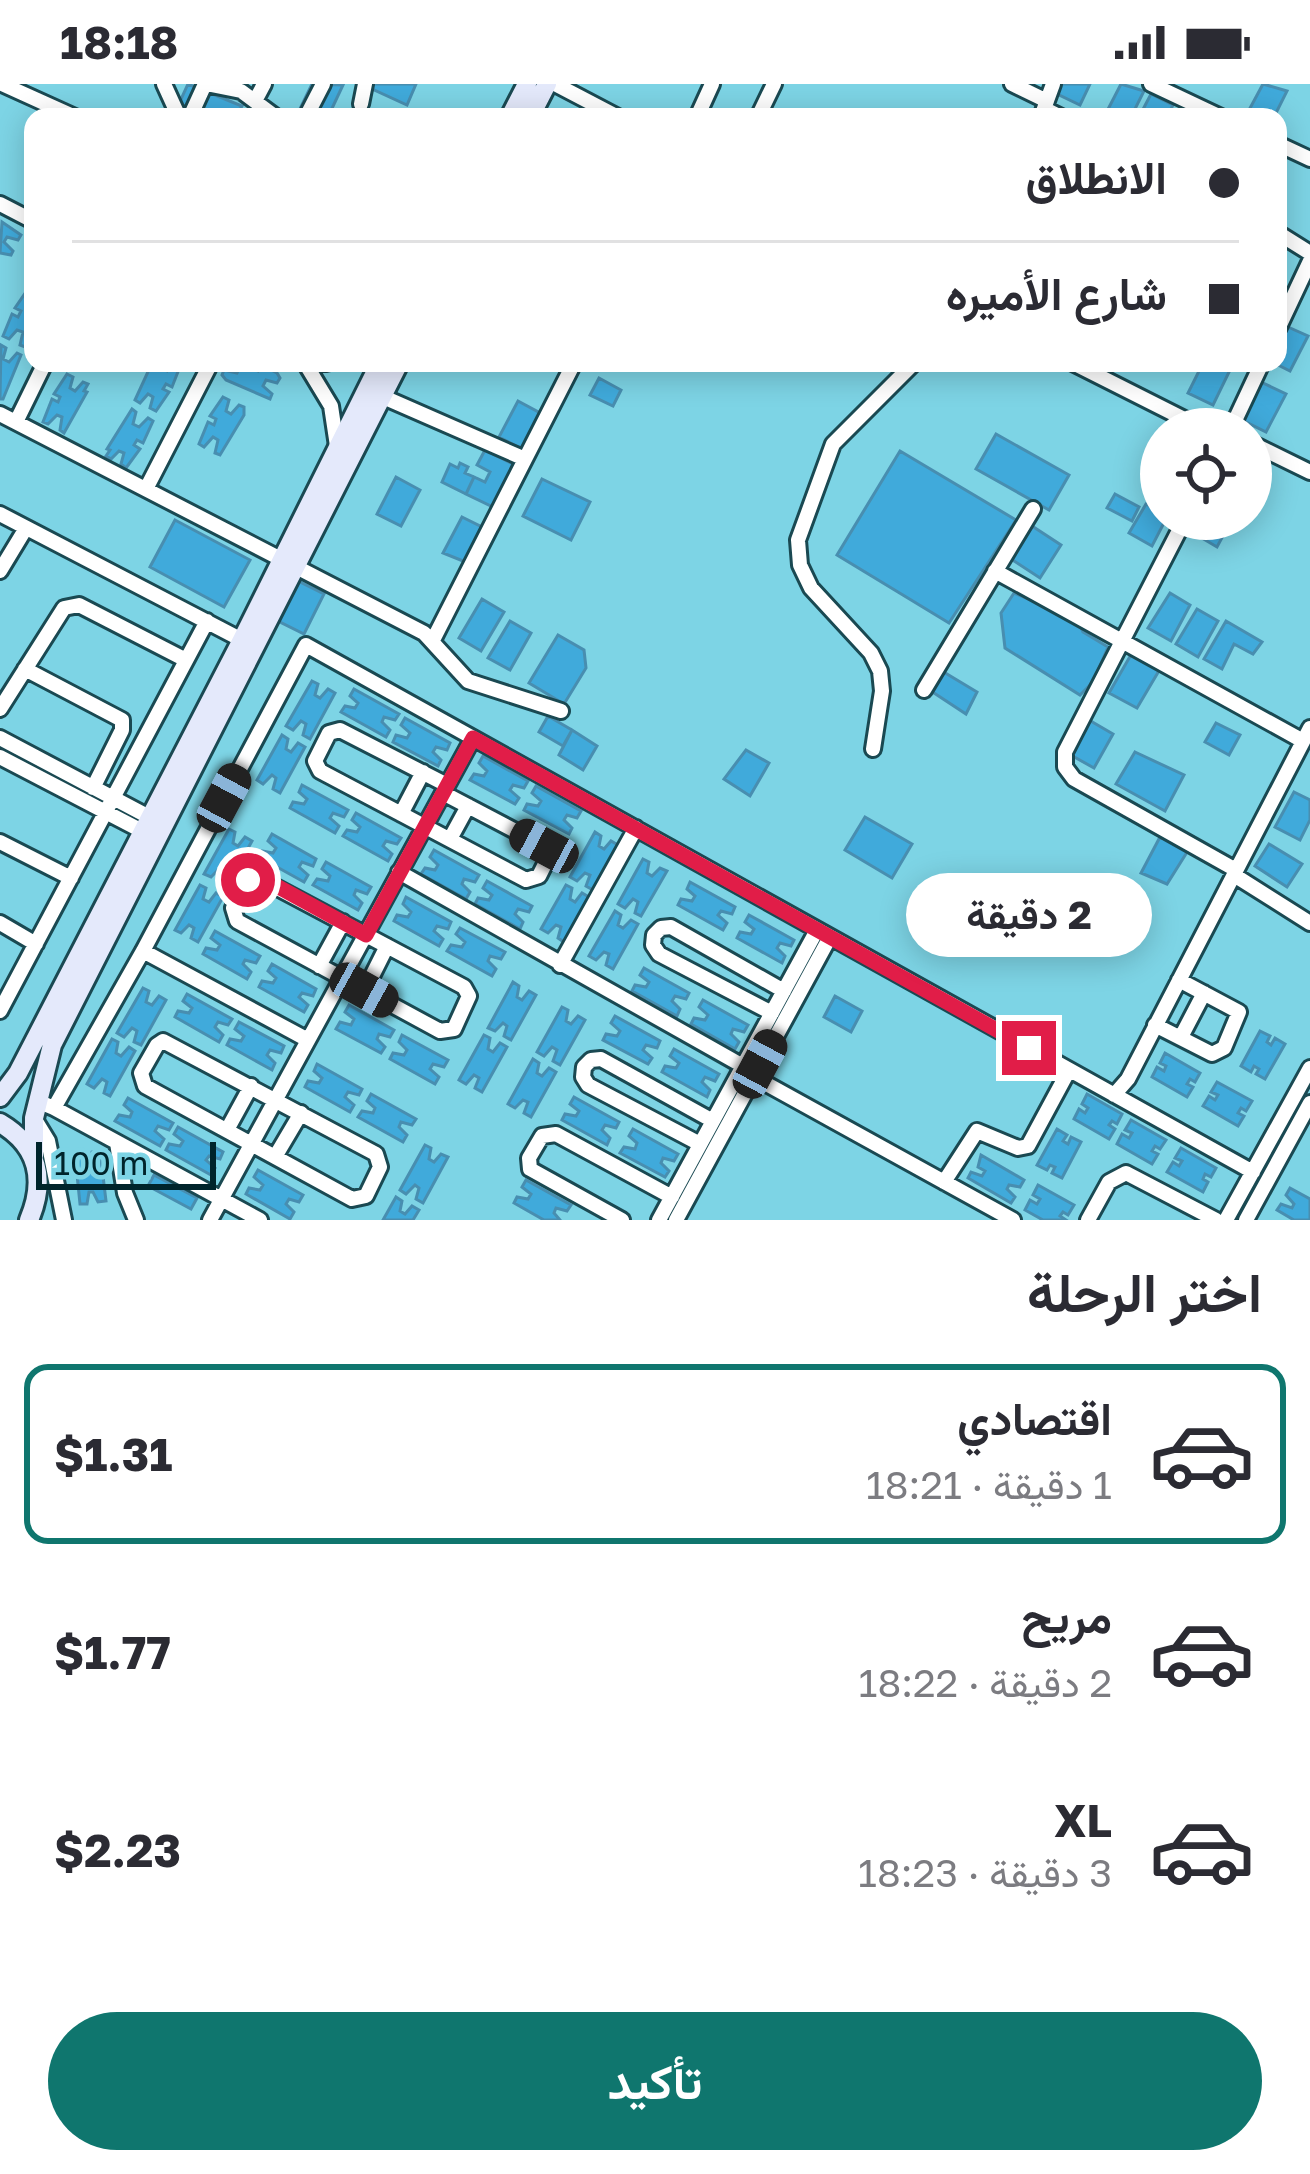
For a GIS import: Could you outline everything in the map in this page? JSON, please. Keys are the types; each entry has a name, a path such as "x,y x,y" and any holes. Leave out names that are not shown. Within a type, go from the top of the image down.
{"street":[{"path":"2,84 55,108"},
{"path":"208,84 241,91 264,108"},
{"path":"255,101 264,84"},
{"path":"361,104 365,84"},
{"path":"551,84 600,108"},
{"path":"1012,84 1043,108"},
{"path":"1151,84 1202,108"},
{"path":"1287,309 1310,257"},
{"path":"16,422 40,372"},
{"path":"146,489 206,372"},
{"path":"310,372 331,406 337,450"},
{"path":"0,1097 18,1073 242,640 290,563 376,372"},
{"path":"34,1156 52,1045 290,563 394,372"},
{"path":"433,640 569,372"},
{"path":"873,749 882,691 880,670 871,652 811,588 800,565 798,540 833,444 905,372"},
{"path":"1091,372 1162,408"},
{"path":"1242,408 1258,372"},
{"path":"381,396 525,459"},
{"path":"0,414 433,640 456,672 468,680 561,711"},
{"path":"1272,453 1310,472"},
{"path":"924,690 1033,509"},
{"path":"0,514 242,640"},
{"path":"0,571 26,528"},
{"path":"1174,540 1065,752 1065,767 1074,779 1235,872 1310,923"},
{"path":"995,571 1122,641 1308,733 1128,1079 1114,1095"},
{"path":"0,709 64,608 71,605 186,660"},
{"path":"2,1005 207,621"},
{"path":"64,1220 42,1109 143,951 305,645 1253,1172"},
{"path":"26,669 122,720 122,730 93,788"},
{"path":"336,729 424,772 445,789 544,846 548,859 539,876 526,880 401,814 317,768 316,757 336,729"},
{"path":"0,738 93,788 110,805"},
{"path":"210,1220 473,738"},
{"path":"0,757 147,825"},
{"path":"401,814 424,772"},
{"path":"450,839 468,806"},
{"path":"560,965 636,829"},
{"path":"0,842 71,878"},
{"path":"399,872 560,965 751,1066 1012,1220"},
{"path":"255,876 366,935 466,989 469,996 447,1033 234,919 233,908 255,876"},
{"path":"0,922 36,944"},
{"path":"319,965 343,922"},
{"path":"772,1013 658,953 654,935 671,927 784,991"},
{"path":"751,1066 772,1013 823,933"},
{"path":"676,1220 739,1089 823,933"},
{"path":"364,990 387,946"},
{"path":"143,951 308,1040"},
{"path":"750,1002 763,979"},
{"path":"1155,1025 1215,1054 1224,1048 1239,1012 1179,980"},
{"path":"1180,1037 1204,992"},
{"path":"167,1041 275,1100 379,1156 380,1167 363,1198 352,1198 251,1144 145,1086 140,1076 157,1045 167,1041"},
{"path":"700,1144 589,1085 583,1077 584,1066 601,1059 713,1121"},
{"path":"1226,1220 1310,1068"},
{"path":"944,1182 976,1131 1018,1148 1028,1146 1069,1070"},
{"path":"227,1130 251,1086"},
{"path":"659,1220 713,1121 739,1089"},
{"path":"1246,1220 1309,1107"},
{"path":"42,1109 118,1142 260,1220"},
{"path":"275,1157 301,1113"},
{"path":"0,1123 21,1137 34,1156 40,1177 29,1220"},
{"path":"622,1220 530,1169 530,1158 542,1136 556,1134 672,1197"},
{"path":"118,1142 125,1193 136,1220"},
{"path":"1088,1220 1109,1182 1126,1173 1216,1220"},
{"path":"38,1197 44,1220"}],"building":[{"path":"188,84 242,106 241,108 177,108"},
{"path":"312,84 343,85 332,108 300,108"},
{"path":"361,84 416,84 407,105"},
{"path":"1057,84 1090,84 1080,105 1053,92"},
{"path":"1121,84 1144,91 1136,108 1109,108"},
{"path":"1263,84 1287,91 1278,108 1250,108"},
{"path":"1151,94 1173,105 1172,108 1144,108"},
{"path":"2,222 21,235 4,242 13,251 11,255 0,253"},
{"path":"24,295 24,347 20,345 23,332 17,330 9,339 3,336 12,314 18,317 21,311 15,308"},
{"path":"1287,329 1308,336 1290,371 1287,370"},
{"path":"1,345 6,348 3,359 9,362 17,353 21,355 3,399 0,399"},
{"path":"148,372 178,372 172,387 166,384 163,389 169,392 156,411 150,408 153,397 148,394 140,403 135,400"},
{"path":"275,372 280,378 277,383 266,380 263,386 272,394 270,399 222,375"},
{"path":"1198,372 1229,372 1213,405 1188,393"},
{"path":"67,374 73,377 70,388 75,391 83,382 88,384 64,433 62,417 43,422 52,399 58,402 60,397 54,394"},
{"path":"599,378 621,390 613,406 590,395"},
{"path":"1261,382 1286,394 1272,421 1272,408 1248,408"},
{"path":"223,397 229,400 226,411 231,414 239,405 244,415 220,455 215,453 218,440 213,437 204,447 199,444 208,422 214,425 216,419 210,416"},
{"path":"518,401 542,414 524,450 499,437"},
{"path":"132,409 136,412 133,424 139,427 148,418 153,421 143,443 137,440 134,445 140,449 126,468 121,464 124,453 119,451 111,459 106,456"},
{"path":"996,434 1069,475 1049,510 976,469"},
{"path":"485,450 515,465 493,507 466,494 474,477 485,482 490,472 477,465"},
{"path":"900,451 1016,520 949,623 837,555"},
{"path":"460,463 474,477 466,494 442,482 450,464 458,468"},
{"path":"396,477 420,490 401,526 377,514"},
{"path":"542,479 590,502 571,540 523,516"},
{"path":"1115,494 1139,507 1132,521 1107,508"},
{"path":"1140,514 1140,539 1129,533"},
{"path":"462,517 486,529 468,563 443,553"},
{"path":"175,520 250,560 224,607 150,567"},
{"path":"1029,524 1061,545 1040,578 1008,557"},
{"path":"298,581 324,594 304,634 278,621"},
{"path":"1014,593 1077,619 1083,632 1108,647 1093,682 1080,695 1005,648 1001,613"},
{"path":"1170,593 1190,605 1171,641 1148,628"},
{"path":"482,599 504,612 481,651 459,638"},
{"path":"1197,609 1218,621 1198,657 1176,644"},
{"path":"510,621 531,633 510,670 488,658"},
{"path":"1226,621 1262,642 1253,654 1234,644 1222,669 1204,659"},
{"path":"558,635 584,650 586,668 564,704 529,683"},
{"path":"1132,653 1160,669 1137,708 1109,693"},
{"path":"942,671 977,692 966,714 931,691"},
{"path":"312,681 318,684 315,695 320,698 328,689 335,693 310,739 303,735 306,724 301,721 293,730 286,726"},
{"path":"354,689 399,714 395,720 384,717 382,722 390,730 386,737 341,712 358,703 350,696"},
{"path":"548,716 572,730 563,746 539,732"},
{"path":"405,718 450,743 447,750 436,747 433,752 441,760 438,766 393,742 396,735 407,738 410,733 401,725"},
{"path":"1089,720 1113,734 1094,768 1069,754"},
{"path":"1216,723 1240,735 1229,755 1205,742"},
{"path":"572,730 597,746 583,770 559,755"},
{"path":"282,735 291,752 298,743 305,747 280,793 273,789 276,778 272,775 263,784 257,780"},
{"path":"746,750 769,763 750,796 724,779"},
{"path":"1135,752 1184,775 1165,811 1116,784"},
{"path":"483,756 528,781 524,788 513,785 510,790 519,798 515,804 470,780 487,771 479,763"},
{"path":"302,785 348,810 344,817 333,813 330,818 339,826 335,833 290,808 293,802 304,804 307,799 299,792"},
{"path":"536,786 581,811 577,818 567,815 564,820 572,828 569,834 524,810 527,804 538,806 541,801 532,793"},
{"path":"1294,792 1310,800 1310,820 1300,840 1275,827"},
{"path":"356,813 401,838 397,844 386,841 383,846 392,854 388,861 343,836 360,827 352,820"},
{"path":"865,817 912,844 892,878 845,850"},
{"path":"229,829 235,832 233,843 238,846 245,837 252,841 227,886 221,882 224,872 219,869 211,877 204,874"},
{"path":"595,832 604,849 611,841 618,845 593,890 586,886 590,875 585,873 577,881 570,877"},
{"path":"272,834 316,859 313,866 302,862 299,867 308,875 304,882 259,857 262,851 273,853 276,848 268,841"},
{"path":"1160,837 1189,849 1167,884 1141,873"},
{"path":"1269,844 1302,864 1287,887 1255,866"},
{"path":"434,850 479,875 475,882 464,879 462,884 470,892 466,899 421,874 438,865 430,857"},
{"path":"643,859 649,862 647,873 652,876 660,868 667,871 641,916 635,913 638,902 633,899 625,908 618,904"},
{"path":"326,862 371,887 367,894 356,890 354,895 362,903 358,910 313,885 317,879 328,881 330,876 322,869"},
{"path":"487,881 532,906 529,912 518,909 515,914 523,922 520,929 475,904 478,898 489,900 492,895 483,888"},
{"path":"690,882 735,907 732,914 721,911 718,915 727,923 723,930 678,905 681,899 692,901 695,896 687,889"},
{"path":"200,885 206,888 203,899 209,902 216,893 223,897 198,942 191,938 194,928 189,925 181,933 175,930"},
{"path":"566,885 572,888 570,899 575,902 582,893 589,897 564,942 558,938 561,927 556,925 548,933 541,929"},
{"path":"406,897 451,922 448,929 437,926 434,931 443,939 439,946 394,921 397,915 408,917 411,912 403,904"},
{"path":"615,911 621,915 618,925 623,928 631,920 638,924 613,969 606,965 609,954 604,952 596,960 589,956"},
{"path":"749,915 794,940 791,946 780,943 777,948 785,956 782,963 737,938 740,932 751,934 754,929 745,922"},
{"path":"460,928 505,952 501,959 490,956 488,961 496,969 492,976 447,951 465,942 456,934"},
{"path":"215,931 260,956 256,963 245,960 251,972 247,979 203,954 206,948 217,950 220,945 211,938"},
{"path":"272,964 316,989 313,996 302,993 299,997 308,1005 304,1012 259,987 262,981 273,983 276,978 268,971"},
{"path":"644,968 689,993 686,999 675,996 672,1001 680,1009 677,1016 632,991 635,985 646,987 649,982 640,975"},
{"path":"513,982 522,1000 529,991 536,995 511,1040 504,1036 507,1026 503,1023 495,1031 488,1028"},
{"path":"143,988 149,991 146,1002 152,1005 159,996 166,1000 141,1045 134,1042 137,1031 132,1028 124,1037 117,1033"},
{"path":"187,994 232,1019 228,1025 218,1022 215,1027 223,1035 219,1042 175,1017 178,1011 189,1013 192,1008 183,1001"},
{"path":"835,996 862,1011 851,1032 824,1017"},
{"path":"703,1000 748,1025 744,1032 733,1029 731,1034 739,1042 735,1049 691,1024 694,1018 705,1020 708,1015 699,1007"},
{"path":"349,1005 394,1030 390,1037 379,1034 377,1039 385,1047 381,1053 336,1029 340,1022 351,1025 354,1019 345,1012"},
{"path":"562,1007 568,1010 566,1021 571,1024 578,1016 585,1020 560,1065 553,1061 557,1050 552,1047 544,1056 537,1052"},
{"path":"615,1016 660,1041 657,1048 646,1045 643,1050 652,1058 648,1064 603,1040 606,1034 617,1036 620,1031 611,1023"},
{"path":"239,1022 284,1046 281,1053 270,1050 267,1055 275,1063 272,1070 227,1045 230,1039 241,1041 244,1036 235,1029"},
{"path":"1260,1031 1270,1036 1267,1042 1271,1045 1275,1038 1285,1044 1265,1079 1256,1074 1259,1069 1254,1066 1251,1072 1241,1066"},
{"path":"402,1035 448,1060 444,1067 433,1064 430,1069 439,1077 435,1084 390,1059 393,1053 404,1055 407,1050 399,1042"},
{"path":"484,1035 490,1038 488,1049 493,1052 500,1043 507,1047 482,1092 475,1088 479,1078 474,1075 466,1084 459,1080"},
{"path":"112,1039 118,1042 116,1053 121,1056 129,1047 135,1051 110,1096 104,1093 107,1082 102,1079 94,1088 87,1084"},
{"path":"674,1049 719,1074 715,1081 705,1077 702,1082 710,1090 707,1097 662,1072 665,1066 676,1068 679,1063 670,1056"},
{"path":"1165,1053 1200,1073 1195,1082 1190,1079 1187,1084 1193,1087 1187,1097 1152,1077 1157,1067 1164,1071 1166,1066 1160,1063"},
{"path":"533,1059 542,1076 549,1068 556,1072 531,1117 524,1113 528,1102 523,1100 515,1108 508,1104"},
{"path":"317,1064 362,1089 359,1095 348,1092 345,1097 354,1105 350,1112 305,1087 308,1081 319,1083 322,1078 314,1071"},
{"path":"1217,1082 1252,1101 1246,1111 1241,1108 1238,1113 1244,1116 1238,1126 1203,1106 1209,1096 1215,1100 1218,1095 1211,1092"},
{"path":"371,1094 416,1119 412,1125 401,1122 399,1127 407,1135 403,1142 358,1117 362,1111 373,1113 375,1108 367,1101"},
{"path":"1087,1094 1122,1114 1117,1124 1109,1125 1115,1129 1109,1139 1074,1119 1079,1109 1085,1113 1088,1108 1082,1104"},
{"path":"574,1097 619,1122 616,1128 605,1125 602,1130 610,1138 607,1145 562,1120 565,1114 576,1116 579,1111 570,1104"},
{"path":"128,1098 173,1123 169,1130 158,1126 155,1131 164,1139 160,1146 115,1121 119,1115 130,1117 132,1112 124,1105"},
{"path":"1131,1120 1166,1140 1152,1151 1158,1154 1152,1164 1117,1144 1122,1134 1129,1138 1132,1133 1125,1130"},
{"path":"178,1127 223,1152 220,1159 209,1156 206,1160 215,1168 211,1175 166,1150 169,1144 180,1146 183,1141 174,1134"},
{"path":"633,1129 678,1154 674,1161 663,1158 661,1163 669,1171 665,1177 620,1153 624,1147 635,1149 637,1143 629,1136"},
{"path":"1057,1129 1067,1135 1063,1141 1068,1144 1071,1137 1081,1142 1062,1178 1052,1173 1055,1167 1050,1165 1047,1170 1037,1165"},
{"path":"425,1145 431,1148 429,1159 434,1162 441,1154 448,1157 423,1203 416,1199 419,1188 415,1185 406,1194 400,1190"},
{"path":"1181,1148 1216,1168 1211,1177 1205,1174 1203,1179 1208,1182 1203,1192 1167,1172 1173,1162 1179,1166 1182,1161 1175,1158"},
{"path":"100,1151 106,1201 98,1202 89,1192 87,1204 80,1204 75,1155 81,1154 85,1165 90,1164 92,1152"},
{"path":"981,1155 1024,1180 1020,1187 1009,1185 1015,1197 1011,1203 968,1178 971,1172 982,1176 985,1171 978,1167"},
{"path":"258,1170 303,1195 299,1202 289,1199 286,1204 294,1212 290,1219 246,1194 249,1188 260,1190 263,1185 254,1177"},
{"path":"154,1175 197,1198 191,1209 148,1186"},
{"path":"526,1180 571,1205 567,1211 556,1208 560,1220 544,1220 514,1203 517,1197 528,1199 531,1194 522,1187"},
{"path":"1038,1185 1074,1205 1068,1215 1060,1216 1066,1220 1043,1220 1025,1210 1030,1200 1037,1204 1040,1199 1033,1195"},
{"path":"1290,1188 1310,1199 1310,1220 1294,1220 1277,1210 1281,1204 1292,1208 1286,1195"},
{"path":"396,1197 405,1214 412,1206 419,1210 413,1220 383,1220"}],"route":[{"path":"248,880 262,878 366,935 473,738 1029,1048"}]}
